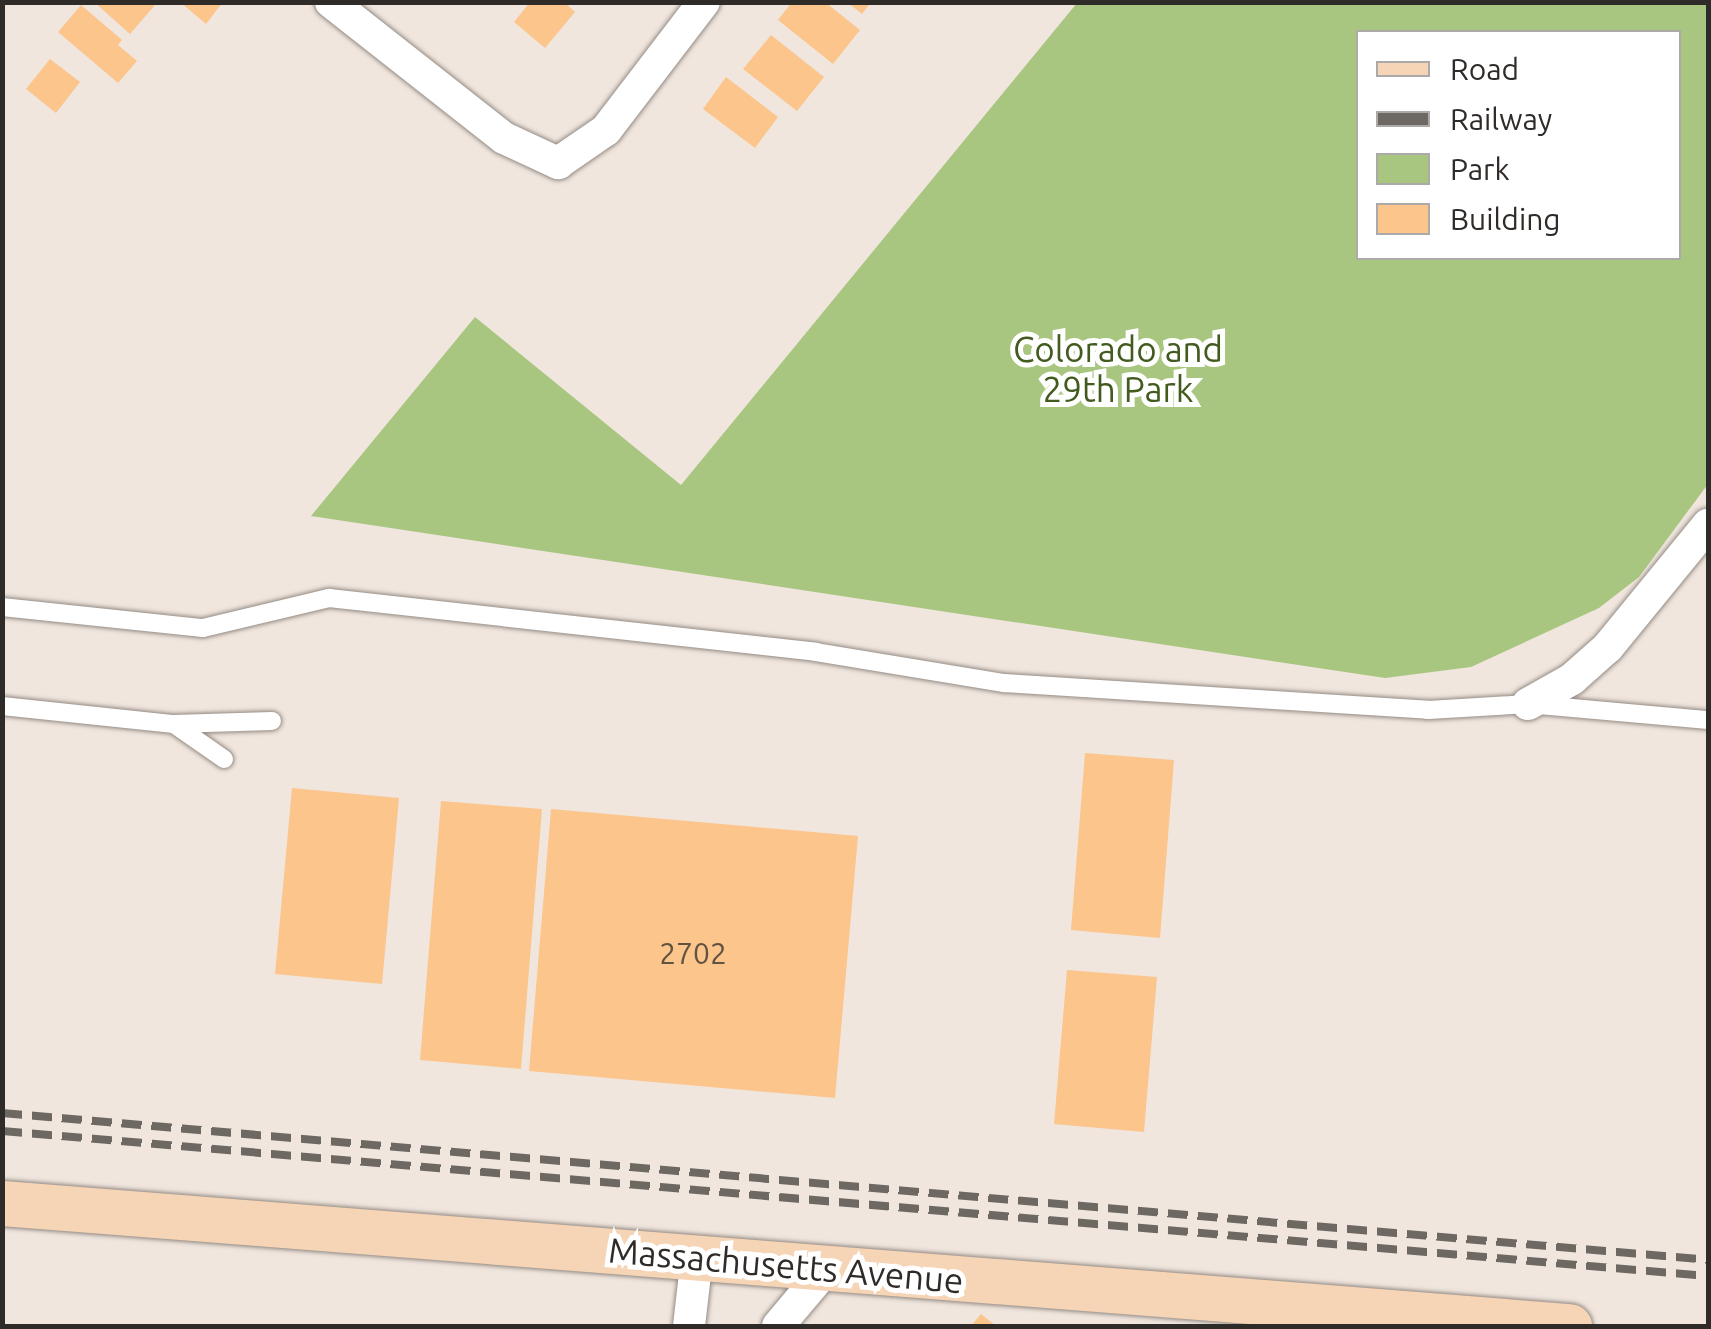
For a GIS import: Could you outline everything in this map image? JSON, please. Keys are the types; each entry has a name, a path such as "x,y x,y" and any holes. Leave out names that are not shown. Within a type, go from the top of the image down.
{"main road":[{"name":"Massachusetts Avenue","path":"2,1202 1569,1326"}],"street":[{"path":"339,5 504,138 558,163 606,130 704,2"},
{"path":"1528,704 1572,679 1608,647 1708,525"},
{"path":"689,1326 696,1258"},
{"path":"778,1326 826,1268"}],"lane":[{"path":"2,607 203,628 329,598 816,652 1004,683 1428,710 1528,704 1708,720"},
{"path":"2,706 174,724 272,721"},
{"path":"174,724 224,759"}],"green space":[{"name":"Colorado and 29th Park","path":"1077,3 1708,3 1708,484 1639,577 1599,608 1471,667 1385,678 311,516 475,317 681,485"}],"building":[{"path":"94,2 152,2 155,5 130,34"},
{"path":"180,2 223,2 206,24"},
{"path":"530,2 564,2 575,12 545,48 514,22"},
{"path":"792,2 825,2 860,30 833,64 778,20"},
{"path":"847,2 871,2 862,14"},
{"path":"81,5 122,40 118,45 137,61 118,83 58,32"},
{"path":"771,35 824,77 797,111 743,69"},
{"path":"50,59 80,82 56,113 26,89"},
{"path":"726,77 778,117 755,148 703,109"},
{"path":"1085,753 1174,760 1160,938 1071,930"},
{"path":"292,788 399,798 382,984 275,974"},
{"path":"441,801 542,809 521,1069 420,1060"},
{"path":"551,809 858,836 835,1098 529,1071"},
{"path":"1067,970 1157,977 1144,1132 1054,1124"},
{"path":"981,1314 996,1326 971,1326"}],"railway":[{"path":"2,1113 1708,1260"},
{"path":"2,1131 1708,1276"}]}
